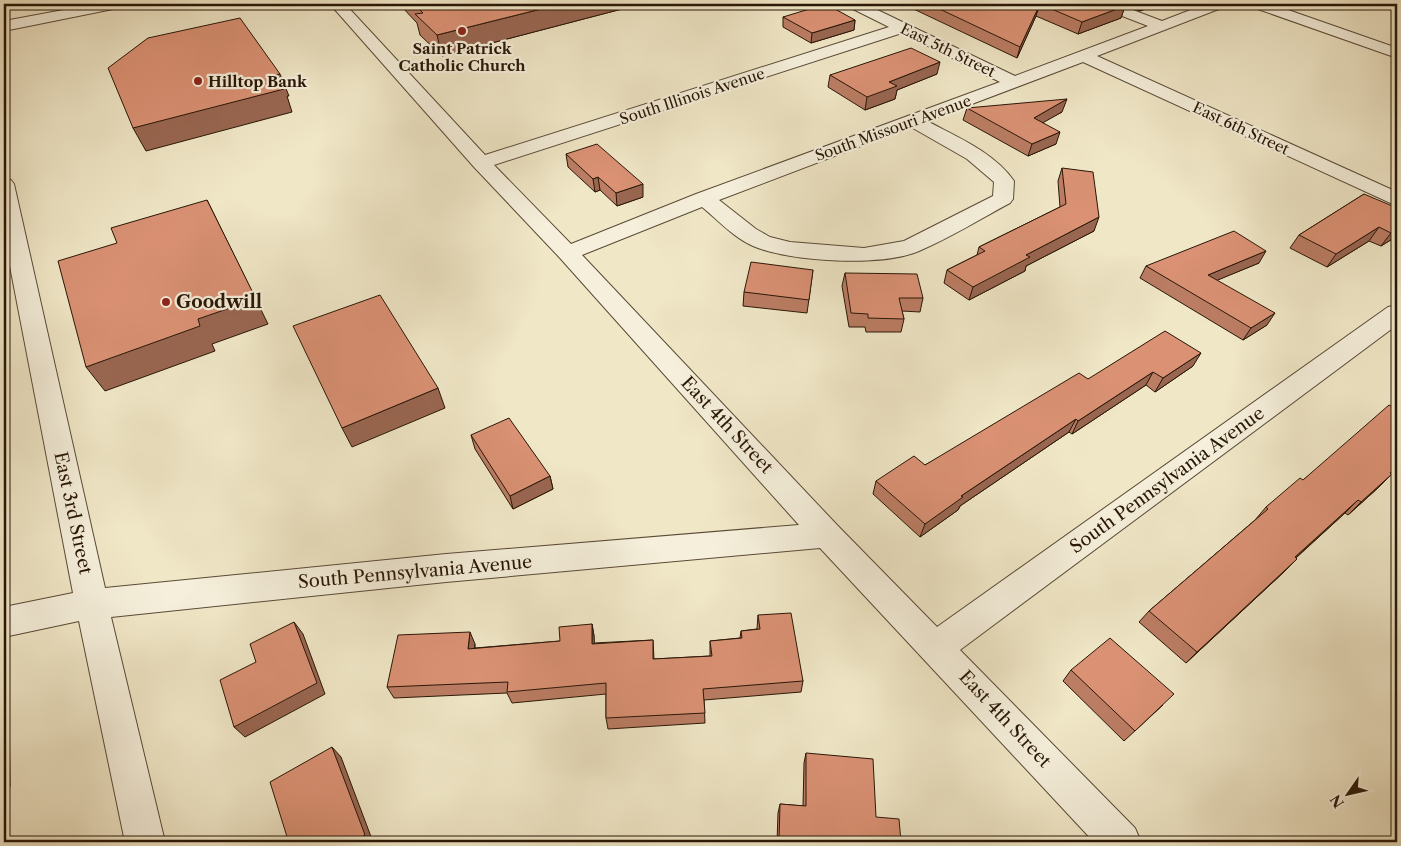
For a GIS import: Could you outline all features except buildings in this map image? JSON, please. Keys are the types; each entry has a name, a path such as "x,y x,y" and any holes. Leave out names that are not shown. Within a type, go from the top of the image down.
{"street":[{"path":"4,26 118,4"},
{"name":"East 4th Street","path":"337,4 481,163 568,253 827,534 937,647 1121,842"},
{"name":"East 5th Street","path":"854,4 1014,82"},
{"path":"1104,4 1161,26"},
{"name":"South Missouri Avenue","path":"568,253 703,198 1085,57 1219,4"},
{"path":"1257,4 1397,53"},
{"name":"South Illinois Avenue","path":"481,163 903,28"},
{"name":"East 6th Street","path":"1085,57 1397,200"},
{"path":"703,198 748,234 762,242 790,250 864,255 910,247 1003,199 1004,182 996,172 982,161 914,120"},
{"name":"East 3rd Street","path":"4,184 92,604 145,842"},
{"name":"South Pennsylvania Avenue","path":"937,647 1397,313"},
{"name":"South Pennsylvania Avenue","path":"4,622 92,604 446,568 827,534"}],"place":[{"name":"Saint Patrick Catholic Church","path":"462,31"},
{"name":"Hilltop Bank","path":"198,81"},
{"name":"Goodwill","path":"166,302"}]}
